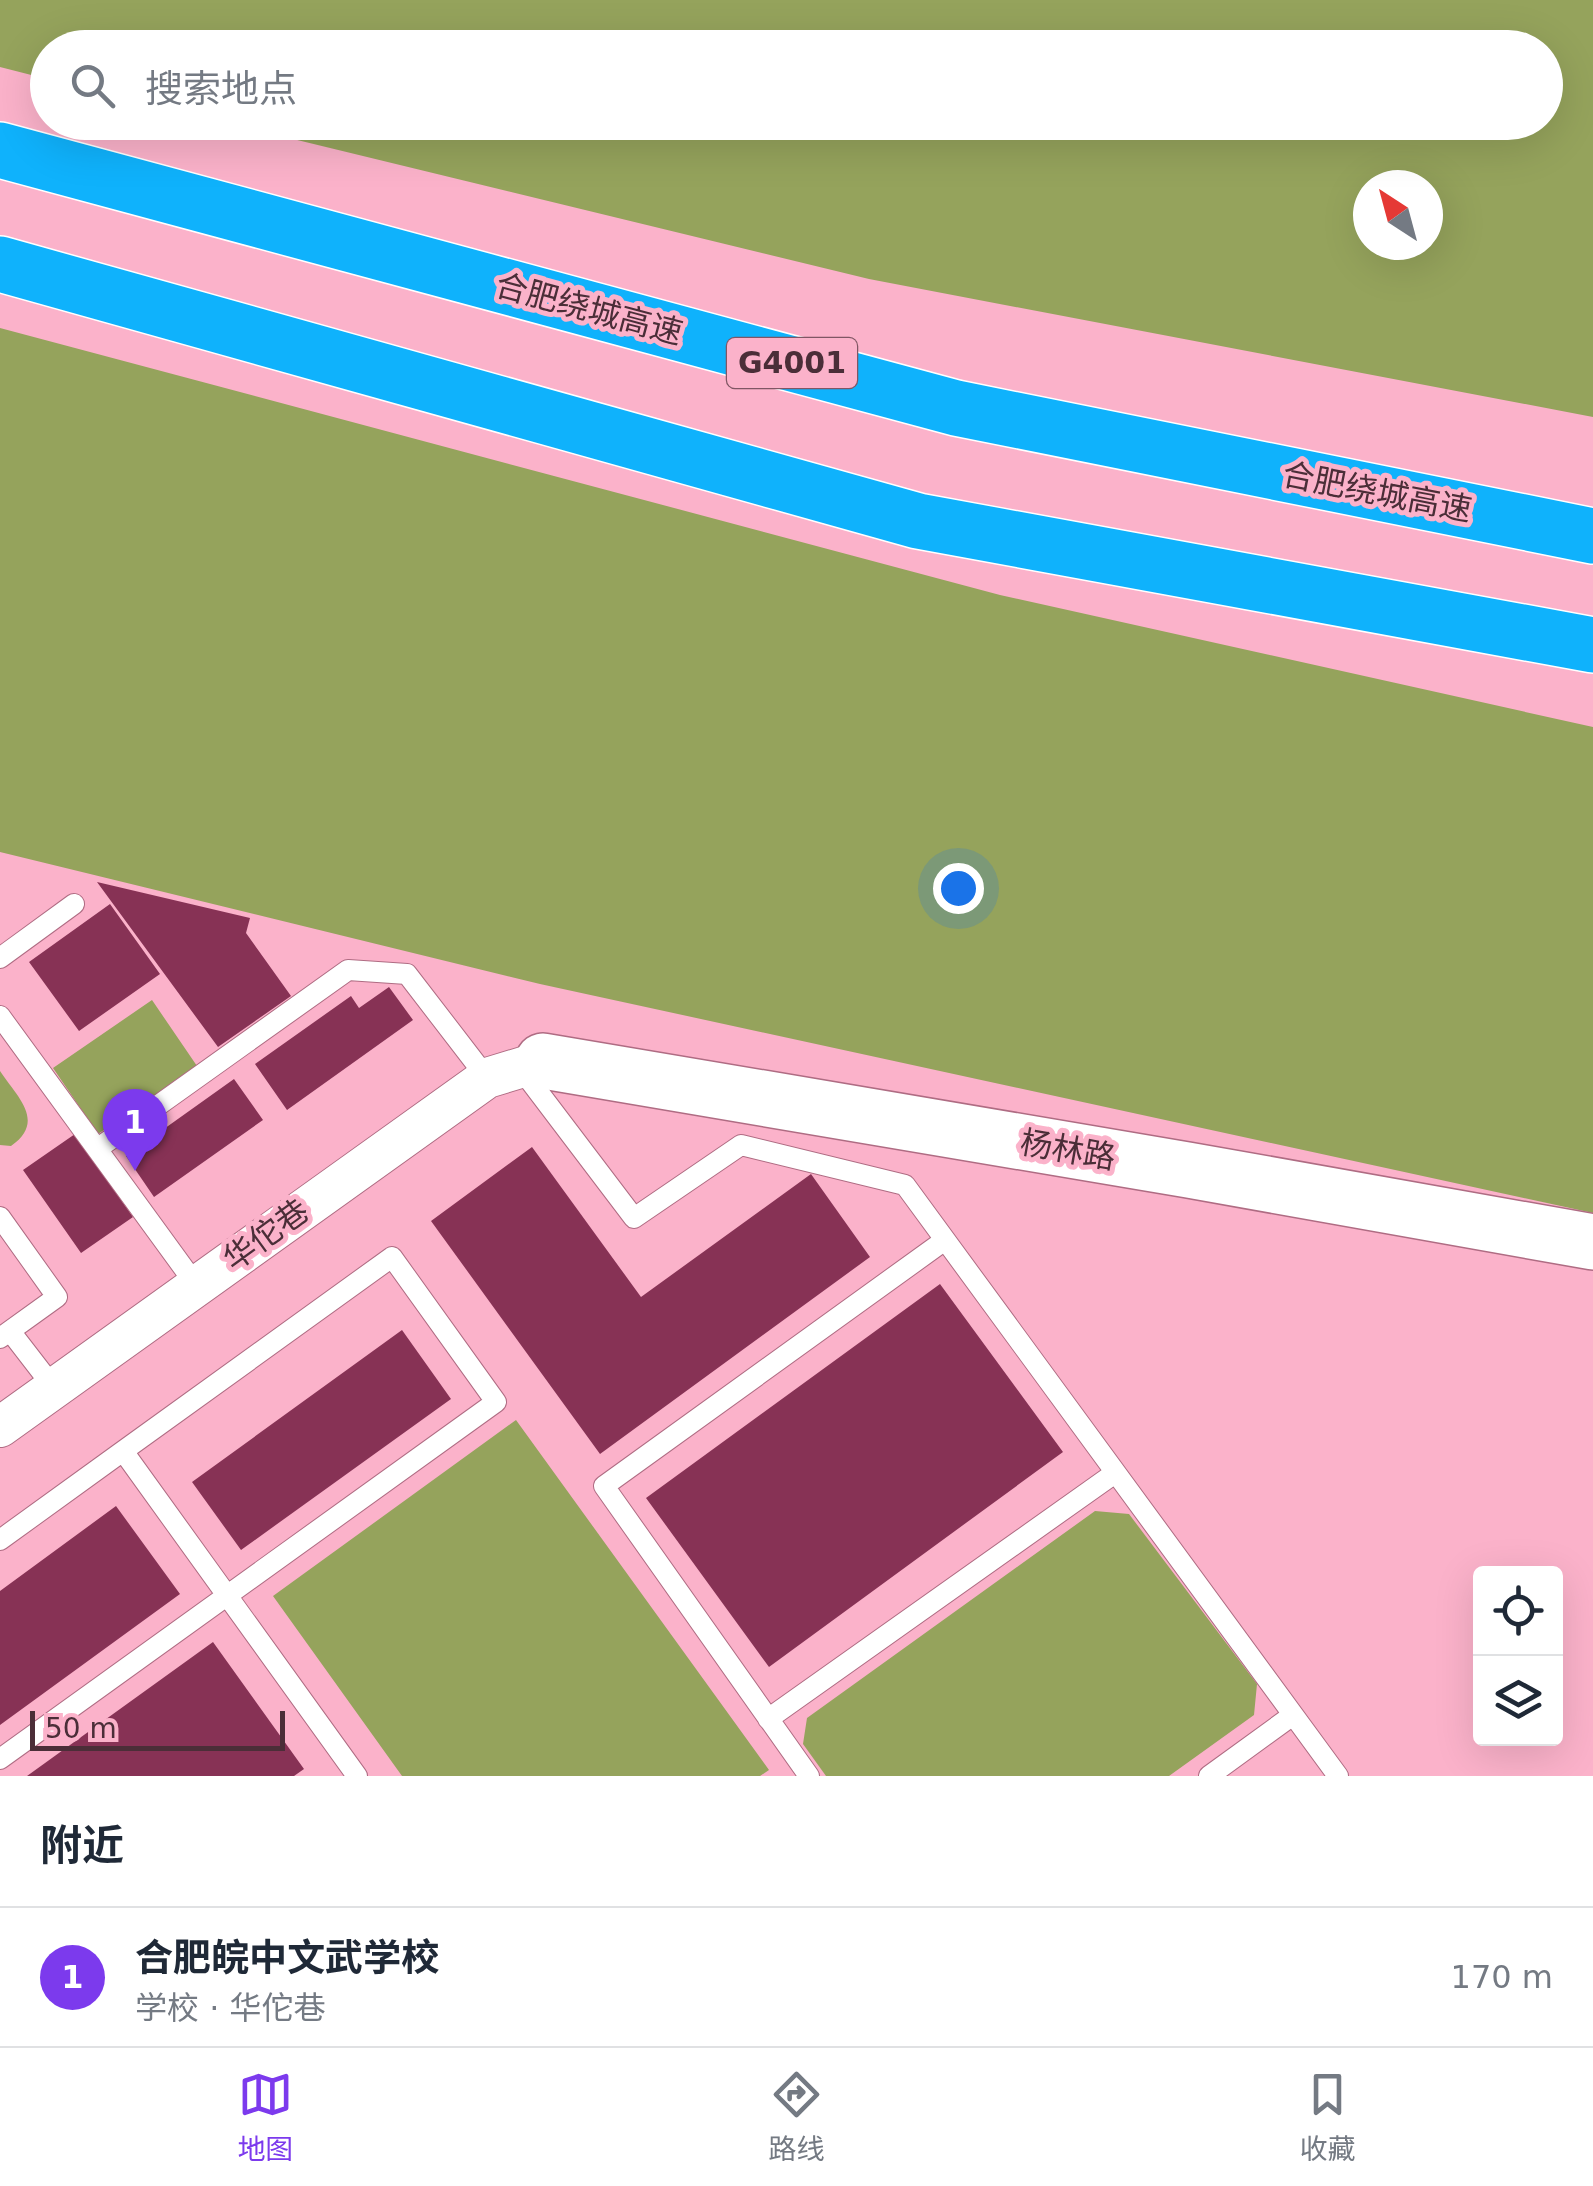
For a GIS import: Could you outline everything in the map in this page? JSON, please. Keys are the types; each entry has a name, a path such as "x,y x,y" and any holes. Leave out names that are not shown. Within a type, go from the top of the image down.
{"highway":[{"name":"合肥绕城高速","path":"0,150 956,408 1593,536"},
{"path":"0,264 918,522 1593,645"}],"street":[{"name":"杨林路","path":"517,1070 1169,1166 1593,1242"},
{"name":"华佗巷","path":"0,1427 196,1286 517,1070"}],"lane":[{"path":"0,958 74,904"},
{"path":"97,1150 348,970 408,974 517,1070 634,1218 741,1145 905,1185 1338,1776"},
{"path":"0,1016 196,1286"},
{"path":"0,1217 57,1297 5,1335 54,1388"},
{"path":"810,1776 604,1486 945,1240"},
{"path":"0,1540 392,1257 496,1402 0,1759"},
{"path":"122,1452 353,1775"},
{"path":"768,1719 1115,1472"},
{"path":"1209,1776 1294,1716"}],"green space":[{"path":"0,0 1593,0 1593,417 869,279 297,140 1563,140 1563,30 30,30 30,75 0,67"},
{"path":"0,328 1000,595 1593,727 1593,1213 540,984 0,852"},
{"path":"152,1000 197,1066 98,1134 53,1068"},
{"path":"0,1071 21,1100 28,1118 27,1128 11,1146 0,1145"},
{"path":"516,1420 769,1770 760,1776 402,1776 273,1596"},
{"path":"1095,1511 1129,1514 1257,1684 1254,1715 1169,1776 826,1776 803,1744 807,1718"}],"building":[{"path":"97,882 250,918 246,933 291,996 218,1047"},
{"path":"110,904 160,974 79,1031 29,962"},
{"path":"389,987 413,1020 287,1110 255,1064 351,996 359,1008"},
{"path":"234,1079 263,1120 154,1197 126,1156"},
{"path":"75,1134 133,1217 81,1253 23,1170"},
{"path":"532,1147 641,1297 811,1174 870,1257 600,1454 431,1221"},
{"path":"940,1284 1063,1452 769,1667 646,1498"},
{"path":"402,1330 451,1399 241,1550 192,1482"},
{"path":"116,1506 180,1594 0,1725 0,1591"},
{"path":"213,1642 304,1769 294,1776 27,1776"}],"place":[{"name":"合肥皖中文武学校","path":"135,1171"}]}
